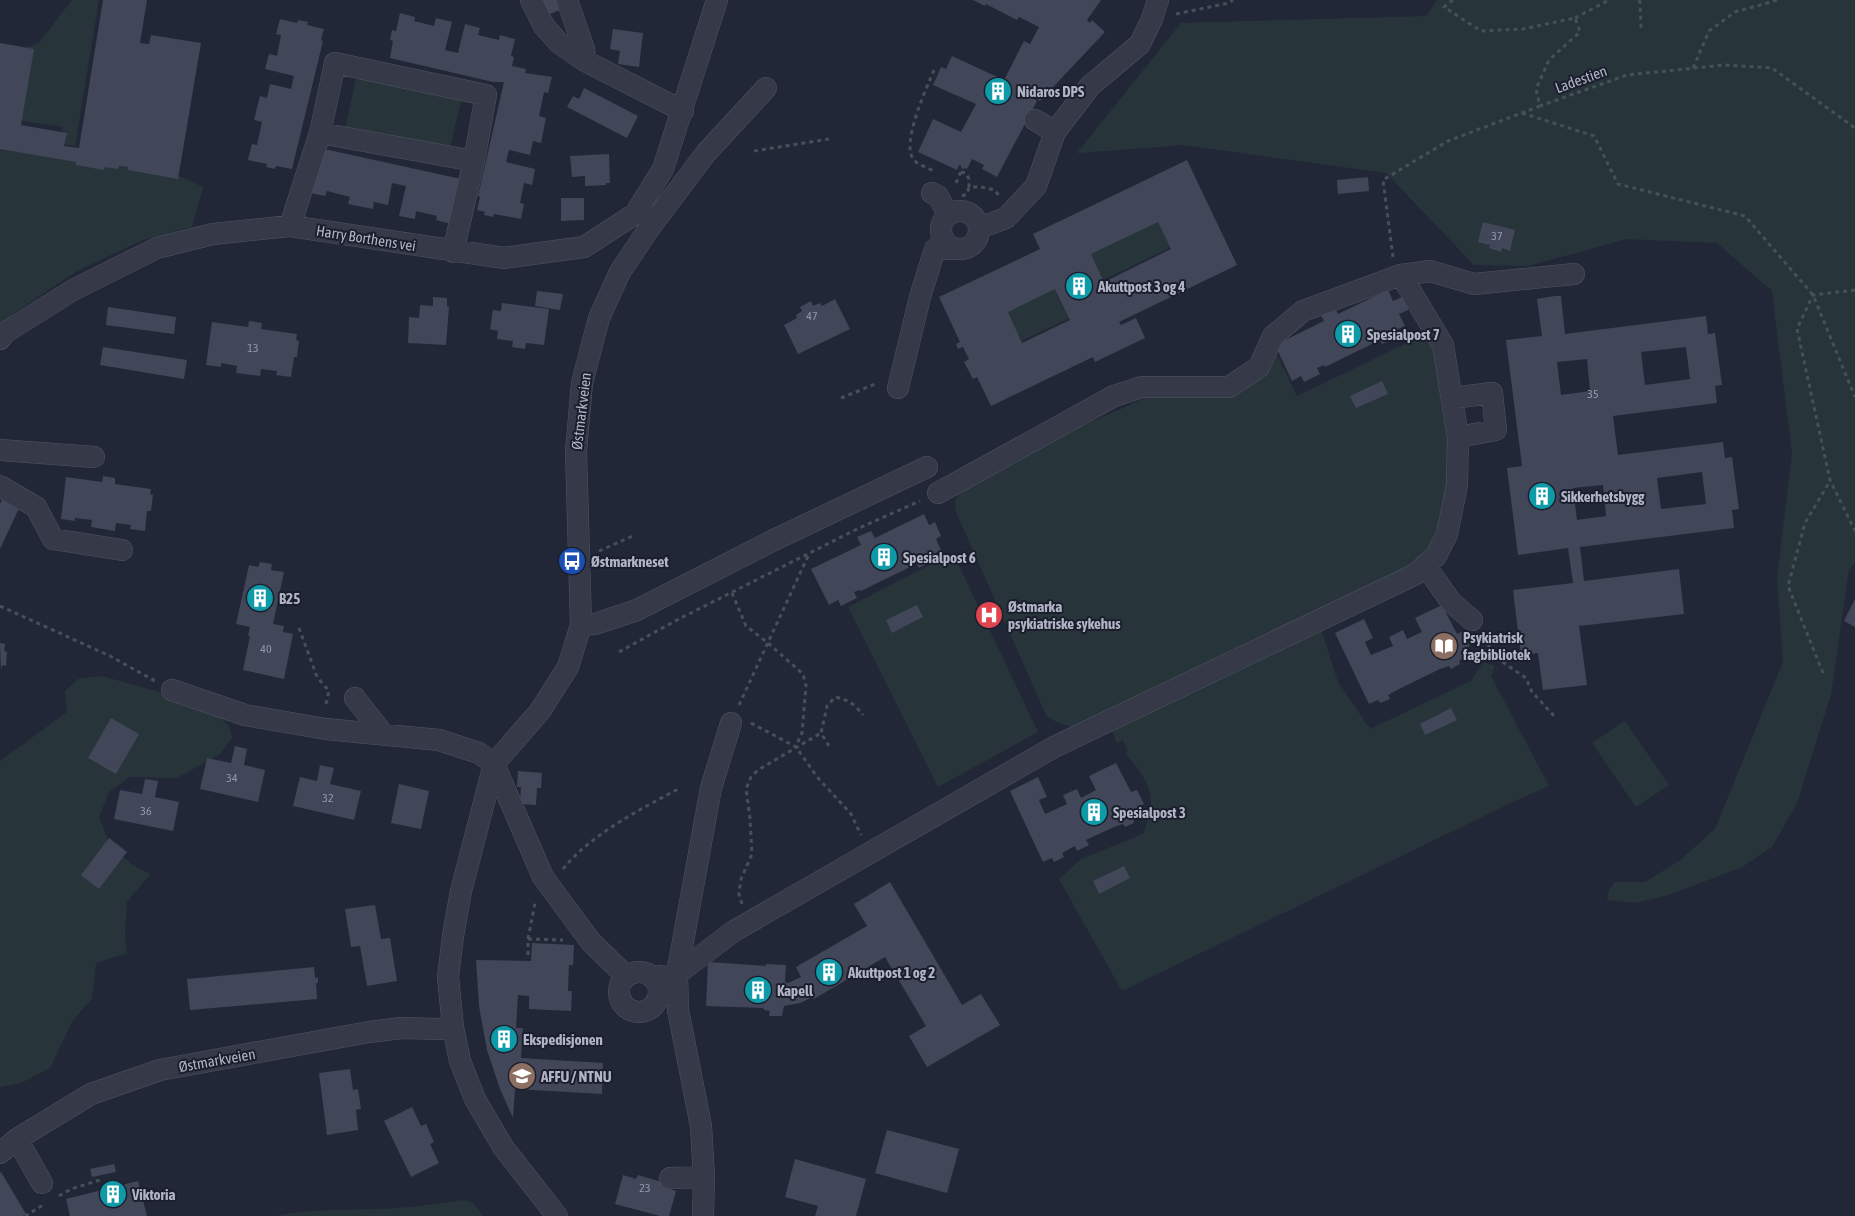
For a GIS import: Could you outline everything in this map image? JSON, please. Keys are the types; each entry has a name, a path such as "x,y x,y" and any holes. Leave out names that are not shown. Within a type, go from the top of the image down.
{"street":[{"path":"531,0 544,26 559,43 585,61 683,111"},
{"path":"567,0 584,48 585,61"},
{"name":"Harry Borthens vei","path":"0,339 6,332 73,290 157,248 213,234 290,226 453,252 504,258 584,247 635,214 663,169 683,111 716,0"},
{"path":"979,228 1006,218 1036,186 1055,132 1090,86 1140,44 1155,10"},
{"path":"290,226 320,132 335,63 486,95 474,161 453,252"},
{"name":"Østmarkveien","path":"557,1216 503,1146 475,1099 460,1061 453,1027 448,977 453,936 462,891 494,764 540,711 568,667 581,625 576,451 582,383 599,318 620,272 648,230 706,153 766,88"},
{"path":"1035,120 1055,132"},
{"path":"320,132 474,161"},
{"path":"890,384 935,248 968,248 973,245 979,234 979,228 974,217 938,196 936,184"},
{"path":"955,249 950,247 942,238 941,225 956,208"},
{"path":"938,494 1114,396 1142,387 1229,387 1260,367 1273,336 1303,311 1398,276 1430,271 1474,284 1574,274"},
{"path":"654,978 677,974 747,923 1054,747 1416,574 1436,556 1447,534 1456,485 1458,436 1443,345 1398,276"},
{"path":"1452,398 1492,393 1496,430 1458,436"},
{"path":"0,450 94,457"},
{"path":"581,625 595,624 637,610 774,540 927,467"},
{"path":"0,486 36,506 53,539 122,550"},
{"path":"1425,565 1451,602 1472,620"},
{"path":"172,690 245,715 321,728 439,740 479,753 494,764 543,877 591,942 626,976"},
{"path":"355,698 383,734"},
{"path":"703,1216 704,1177 700,1126 678,1010 677,974 711,788 733,719"},
{"path":"642,971 654,978 660,990 659,997 651,1008 638,1012 631,1010 621,1001 619,988 626,976 632,972 642,971"},
{"name":"Østmarkveien","path":"0,1153 17,1139 91,1094 160,1070 369,1032 401,1028 441,1029 453,1027"},
{"path":"17,1139 48,1191"},
{"path":"670,1178 704,1177"}],"path":[{"path":"1155,10 1229,3 1233,0"},
{"path":"1443,0 1444,7 1482,31 1523,28 1575,18 1608,0"},
{"path":"1444,7 1453,0"},
{"path":"1639,0 1641,28"},
{"path":"1693,68 1709,31 1735,12 1778,0"},
{"name":"Ladestien","path":"1575,18 1580,32 1549,60 1536,89 1540,106 1627,75 1724,65 1772,68 1855,128"},
{"path":"934,70 922,98 909,143 914,161 936,184"},
{"path":"1398,276 1384,180 1448,141 1540,106"},
{"path":"1522,113 1594,136 1618,184 1745,216 1813,294 1855,397"},
{"path":"754,151 829,140"},
{"path":"956,208 956,183 963,167"},
{"path":"956,208 967,194 969,187 966,173 961,172"},
{"path":"948,179 956,183"},
{"path":"969,187 995,190 1000,197"},
{"path":"1813,294 1855,290"},
{"path":"1813,294 1797,329 1830,480 1855,531"},
{"path":"841,398 890,384"},
{"path":"1823,673 1788,586 1805,523 1830,480"},
{"path":"619,652 858,528 938,494"},
{"path":"596,552 605,550 635,536"},
{"path":"809,554 733,719 796,747 818,778 851,814 870,852"},
{"path":"732,592 746,626 803,674 806,686 802,733 796,747"},
{"path":"0,606 110,656 172,690"},
{"path":"1472,620 1498,659 1526,678 1532,692 1556,718"},
{"path":"299,628 317,676 329,692 321,728"},
{"path":"829,746 821,733 827,706 835,697 848,700 856,705 863,714"},
{"path":"747,923 739,894 741,879 752,854 746,789 751,777 758,770 821,733"},
{"path":"528,956 528,939 535,900 550,886 572,859 624,819 680,788"},
{"path":"528,939 591,942"},
{"path":"48,1191 71,1189 100,1180"},
{"path":"25,1216 46,1203"}],"shaded area":[{"path":"72,0 99,0 75,146 61,144 63,127 15,120 27,47 38,44"},
{"path":"1437,0 1855,0 1855,563 1849,569 1831,694 1797,803 1772,847 1742,867 1669,895 1635,903 1607,900 1609,890 1615,882 1645,882 1679,861 1715,829 1783,662 1777,579 1792,453 1772,291 1717,243 1627,239 1528,266 1474,265 1386,173 1184,145 1077,153 1181,23 1426,16"},
{"path":"357,74 462,97 449,152 345,129"},
{"path":"0,147 177,175 203,187 192,227 143,240 77,271 14,313 0,325"},
{"path":"1158,219 1171,247 1103,280 1090,252"},
{"path":"1055,288 1070,318 1021,341 1007,311"},
{"path":"1428,333 1431,337 1450,418 1449,496 1440,536 1424,559 1080,727 1062,724 1046,715 956,512 955,501 960,491 1050,440 1150,396 1235,394 1275,350 1297,396"},
{"path":"953,553 1038,732 938,787 848,607"},
{"path":"1320,626 1338,682 1370,729 1471,681 1483,662 1495,666 1491,676 1549,786 1122,991 1059,879 1081,859 1143,834 1148,821 1151,800 1150,791 1141,774 1126,754 1128,752 1123,740 1117,743 1111,728"},
{"path":"102,676 195,702 212,710 229,726 232,738 220,754 177,778 130,777 109,792 99,817 110,845 131,864 150,874 127,902 125,933 127,953 96,963 92,999 73,1020 50,1068 21,1083 0,1087 0,761 67,712 65,691 78,679"},
{"path":"1625,721 1669,785 1636,807 1592,743"},
{"path":"462,1200 472,1202 483,1216 275,1216 315,1211 402,1208"}],"building":[{"path":"103,0 147,0 140,43 149,44 151,35 201,43 178,179 128,170 128,167 119,166 118,169 105,167 104,170 76,165 76,162 0,149 0,43 34,49 21,125 67,133 64,146 79,148"},
{"path":"541,0 556,0 560,10 547,15"},
{"name":"Nidaros DPS","path":"973,0 1101,0 1087,20 1090,23 1092,20 1105,32 1040,101 1035,97 1034,99 1037,101 997,177 982,169 984,165 972,159 967,169 959,165 957,170 918,152 933,119 961,132 976,104 933,85 941,67 946,69 952,56 1004,80 1024,41 1030,44 1039,27 1019,17 1017,20 986,4 985,6"},
{"path":"400,13 415,17 414,21 434,26 436,18 452,22 445,50 458,53 465,24 480,28 478,35 499,40 500,35 515,39 511,56 514,57 512,66 526,69 525,73 552,77 548,93 544,92 539,116 546,118 541,143 533,141 530,155 509,150 506,162 535,169 532,185 524,183 520,203 524,204 521,219 494,214 493,217 484,215 485,212 477,210 480,197 478,196 504,82 493,82 390,58 393,41 390,40 392,30 396,31"},
{"path":"280,19 297,23 298,20 308,22 307,25 324,29 321,40 323,41 292,169 276,166 275,169 266,167 267,164 248,160 252,144 257,145 262,122 254,120 260,96 267,98 270,84 291,89 294,76 265,69 269,54 277,56 281,35 276,34"},
{"path":"613,29 643,33 639,67 618,64 620,51 610,49"},
{"path":"584,88 638,116 627,138 567,107 573,96 579,99"},
{"path":"320,148 461,179 451,224 436,220 437,216 416,211 415,219 399,216 406,186 392,183 388,205 374,202 373,209 348,204 350,197 327,191 325,196 310,193"},
{"path":"609,154 610,183 606,183 606,185 585,186 585,176 572,177 570,156"},
{"name":"Akuttpost 3 og 4","path":"1187,160 1237,265 1119,322 1121,325 1136,318 1145,338 1095,362 1093,357 991,406 977,377 973,379 964,362 969,359 963,347 958,349 956,344 960,342 939,297 1040,249 1033,234","holes":["1158,222 1171,249 1104,282 1091,254","1055,289 1070,320 1022,343 1008,312"]},
{"path":"1368,177 1369,191 1338,194 1337,180"},
{"path":"561,198 584,198 584,220 561,221"},
{"path":"1483,222 1515,230 1510,251 1502,248 1501,252 1489,248 1490,245 1478,242"},
{"name":"Spesialpost 7","path":"1388,290 1393,301 1402,297 1408,308 1408,310 1399,314 1405,326 1396,330 1399,337 1382,344 1379,338 1374,343 1325,367 1324,365 1317,368 1320,374 1304,382 1301,376 1292,381 1275,345 1324,321 1320,314 1335,307 1338,314"},
{"path":"537,291 563,294 560,310 535,306"},
{"name":"Sikkerhetsbygg","path":"1561,296 1565,334 1706,316 1708,334 1715,333 1722,385 1715,386 1717,403 1613,416 1618,455 1723,442 1725,458 1732,457 1739,509 1732,510 1734,528 1580,547 1584,581 1679,569 1684,614 1579,626 1587,685 1543,690 1538,653 1521,656 1513,590 1573,583 1568,548 1518,555 1507,468 1522,466 1506,340 1542,336 1537,299","holes":["1686,347 1690,379 1645,385 1641,352","1587,359 1590,391 1561,395 1557,362","1702,472 1706,504 1661,509 1657,478","1603,485 1606,516 1577,520 1573,488"]},
{"path":"433,297 447,298 447,306 449,307 446,345 408,343 409,317 419,318 420,305 433,306"},
{"path":"835,299 850,329 798,354 784,325 797,318 796,315 802,311 800,307 811,301 813,306 820,303 822,306"},
{"path":"502,303 549,309 544,345 526,343 525,349 512,347 513,341 497,339 498,331 490,329 493,310 501,311"},
{"path":"108,307 176,317 174,334 106,325"},
{"path":"249,321 262,323 261,329 297,334 296,340 299,341 297,357 294,357 291,377 276,375 277,371 261,369 260,376 236,373 237,366 221,363 221,367 206,365 212,322 248,327"},
{"path":"103,347 187,360 184,379 100,365"},
{"path":"1382,381 1388,394 1356,408 1350,396"},
{"path":"103,476 115,478 115,484 151,489 150,494 153,495 151,511 147,511 145,531 130,529 131,525 116,523 115,531 91,527 92,520 75,518 75,521 61,519 66,477 102,482"},
{"path":"4,496 21,504 0,549 0,504"},
{"name":"Spesialpost 6","path":"924,514 929,525 935,522 941,536 936,539 941,550 932,555 934,560 919,568 916,562 910,567 861,591 854,592 857,598 841,606 838,600 829,605 811,569 861,545 857,537 871,531 875,538"},
{"name":"B25","path":"260,562 272,564 271,570 284,572 273,624 284,626 283,632 293,634 284,679 243,670 250,627 236,624 249,565 258,567"},
{"path":"1855,599 1855,627 1844,621"},
{"path":"917,605 923,617 892,633 886,620"},
{"path":"1442,605 1457,634 1463,631 1470,646 1464,648 1467,656 1459,661 1460,664 1451,669 1449,666 1440,669 1388,695 1390,699 1380,703 1378,700 1369,704 1335,633 1364,619 1373,638 1365,642 1371,655 1393,646 1389,637 1403,630 1407,639 1422,632 1415,618"},
{"path":"0,643 5,644 4,651 7,652 6,666 2,665 1,671"},
{"path":"1451,708 1457,720 1425,735 1420,724"},
{"path":"111,718 139,734 116,774 88,758"},
{"path":"235,746 247,749 244,765 265,770 258,802 200,789 207,758 231,763"},
{"name":"Spesialpost 3","path":"1116,763 1131,792 1137,790 1144,804 1138,807 1142,815 1133,819 1134,823 1125,827 1123,824 1114,827 1086,840 1089,845 1077,851 1075,846 1062,853 1064,857 1054,862 1052,858 1043,862 1010,791 1038,777 1047,797 1039,800 1045,814 1067,804 1063,795 1077,789 1081,798 1096,790 1089,776"},
{"path":"320,765 334,768 330,784 361,791 354,820 293,806 300,777 317,781"},
{"path":"518,771 542,773 541,788 537,788 536,805 520,804 521,787 517,787"},
{"path":"145,779 158,781 155,797 179,802 173,831 114,819 120,790 142,794"},
{"path":"399,784 429,791 421,829 391,823"},
{"path":"109,838 127,852 99,889 81,875"},
{"path":"1124,866 1130,878 1099,894 1093,881"},
{"name":"Akuttpost 1 og 2","path":"890,882 962,1005 981,994 1000,1025 927,1067 909,1036 926,1026 885,957 814,999 813,997 800,1003 784,1006 782,1016 769,1016 770,1011 763,1008 706,1006 708,962 766,966 766,964 786,965 785,982 788,983 801,977 796,967 867,926 854,904"},
{"path":"375,905 381,939 390,938 397,981 367,986 360,946 351,947 345,909"},
{"name":"Ekspedisjonen","path":"532,943 574,945 573,965 569,965 568,991 572,991 571,1011 529,1009 529,996 518,995 516,1028 523,1028 521,1058 603,1063 602,1094 515,1089 513,1118 500,1089 487,1050 479,1006 476,960 531,961"},
{"path":"314,967 315,978 318,977 318,983 316,983 317,999 190,1010 187,979"},
{"path":"350,1069 353,1090 358,1089 361,1109 356,1110 358,1130 327,1135 319,1073"},
{"path":"412,1107 421,1126 426,1124 434,1142 430,1144 439,1163 411,1177 384,1121"},
{"path":"887,1130 959,1149 947,1193 875,1173"},
{"path":"795,1159 866,1179 856,1216 815,1216 818,1206 785,1197"},
{"path":"114,1164 116,1172 92,1177 90,1169"},
{"path":"1,1172 26,1214 23,1216 0,1216"},
{"path":"623,1175 636,1179 638,1175 665,1183 664,1187 676,1191 669,1216 660,1216 615,1204"},
{"name":"Viktoria","path":"138,1181 147,1216 70,1216 66,1199"}],"place":[{"name":"Nidaros DPS","path":"998,91"},
{"name":"Akuttpost 3 og 4","path":"1079,286"},
{"name":"Spesialpost 7","path":"1348,334"},
{"name":"Sikkerhetsbygg","path":"1542,496"},
{"name":"Spesialpost 6","path":"884,557"},
{"name":"Østmarkneset","path":"572,561"},
{"name":"B25","path":"260,598"},
{"name":"Østmarka psykiatriske sykehus","path":"989,615"},
{"name":"Psykiatrisk fagbibliotek","path":"1444,646"},
{"name":"Spesialpost 3","path":"1094,812"},
{"name":"Akuttpost 1 og 2","path":"829,972"},
{"name":"Kapell","path":"758,990"},
{"name":"Ekspedisjonen","path":"504,1039"},
{"name":"AFFU / NTNU","path":"522,1076"},
{"name":"Viktoria","path":"113,1194"}]}
